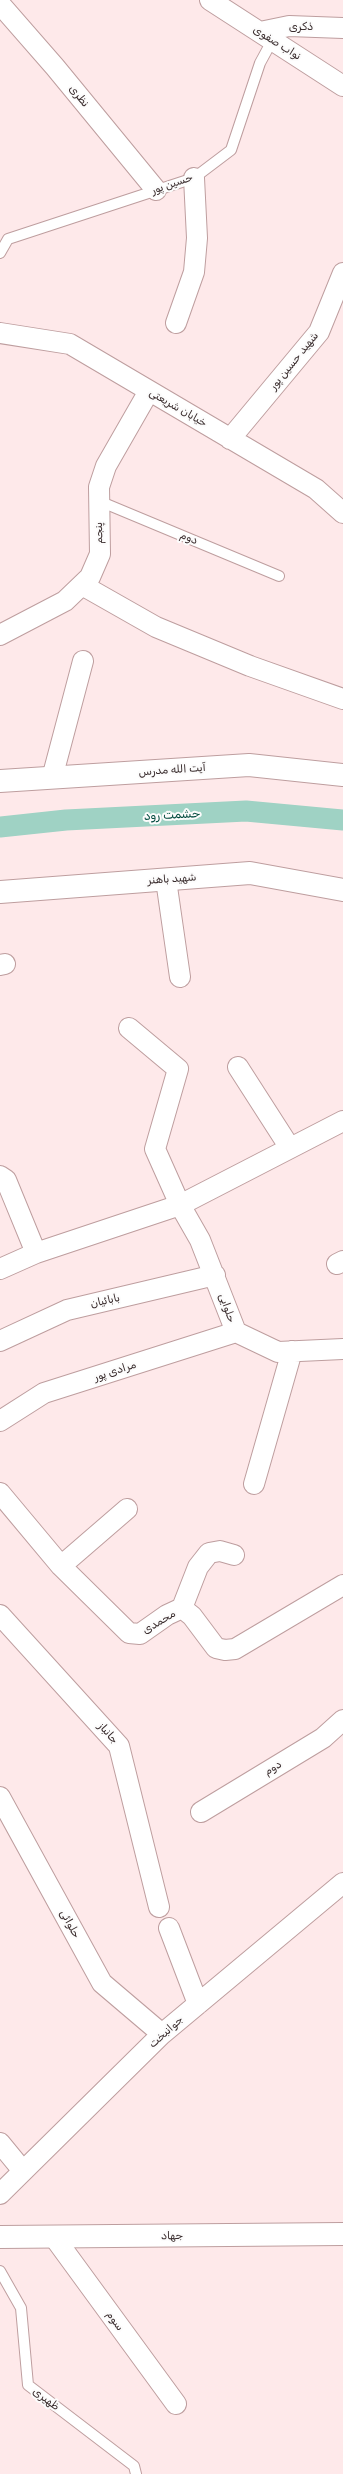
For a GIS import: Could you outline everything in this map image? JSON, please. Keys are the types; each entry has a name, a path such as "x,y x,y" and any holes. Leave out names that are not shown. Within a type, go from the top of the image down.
{"main road":[{"name":"آیت الله مدرس","path":"0,781 249,765 342,772"},
{"name":"شهید باهنر","path":"0,892 250,873 343,890"},
{"name":"جهاد","path":"0,2237 343,2234"}],"street":[{"name":"نواب صفوی","path":"210,0 343,86"},
{"name":"نظری","path":"0,4 55,66 156,190"},
{"name":"ذکری","path":"266,36 289,26 343,28"},
{"path":"176,323 194,272 197,238 194,178"},
{"name":"شهید حسین پور","path":"230,439 319,332 343,273"},
{"name":"خیابان شریعتی","path":"0,333 70,344 316,489 343,513"},
{"name":"پنجم","path":"0,635 65,600 90,577 100,554 99,487 106,466 149,391"},
{"path":"82,585 156,627 250,666 343,700"},
{"path":"52,778 83,661"},
{"path":"166,880 180,977"},
{"name":"حلوایی","path":"129,1028 178,1069 155,1149 180,1205 200,1240 215,1275 236,1332 278,1352 343,1349"},
{"path":"238,1067 290,1148"},
{"path":"0,1269 36,1253 180,1205 343,1121"},
{"path":"0,1176 6,1180 36,1253"},
{"name":"بابائیان","path":"0,1341 67,1310 215,1275"},
{"name":"مرادی پور","path":"0,1421 44,1394 236,1332"},
{"path":"254,1484 292,1351"},
{"name":"محمدی","path":"0,1493 61,1566 128,1633 140,1634 167,1615 182,1608 192,1616 216,1648 225,1650 235,1649 343,1585"},
{"path":"61,1566 127,1509"},
{"path":"182,1608 198,1567 209,1553 220,1551 234,1556"},
{"name":"جانباز","path":"0,1615 119,1746 159,1907"},
{"name":"دوم","path":"201,1812 323,1738 343,1720"},
{"name":"حلوائی","path":"0,1797 6,1828 102,1982 162,2034"},
{"name":"جوانبخت","path":"0,2194 162,2034 343,1883"},
{"path":"168,1928 198,2004"},
{"path":"0,2143 23,2171"},
{"name":"سوم","path":"54,2237 176,2404"}],"lane":[{"name":"حسین پور","path":"0,253 8,238 194,178 231,150 260,63 266,36"},
{"name":"دوم","path":"99,501 279,576"},
{"name":"ظهیری","path":"0,2271 21,2308 28,2385 134,2466 136,2474"}],"waterway":[{"name":"حشمت رود","path":"0,827 66,820 246,811 343,820"}]}
